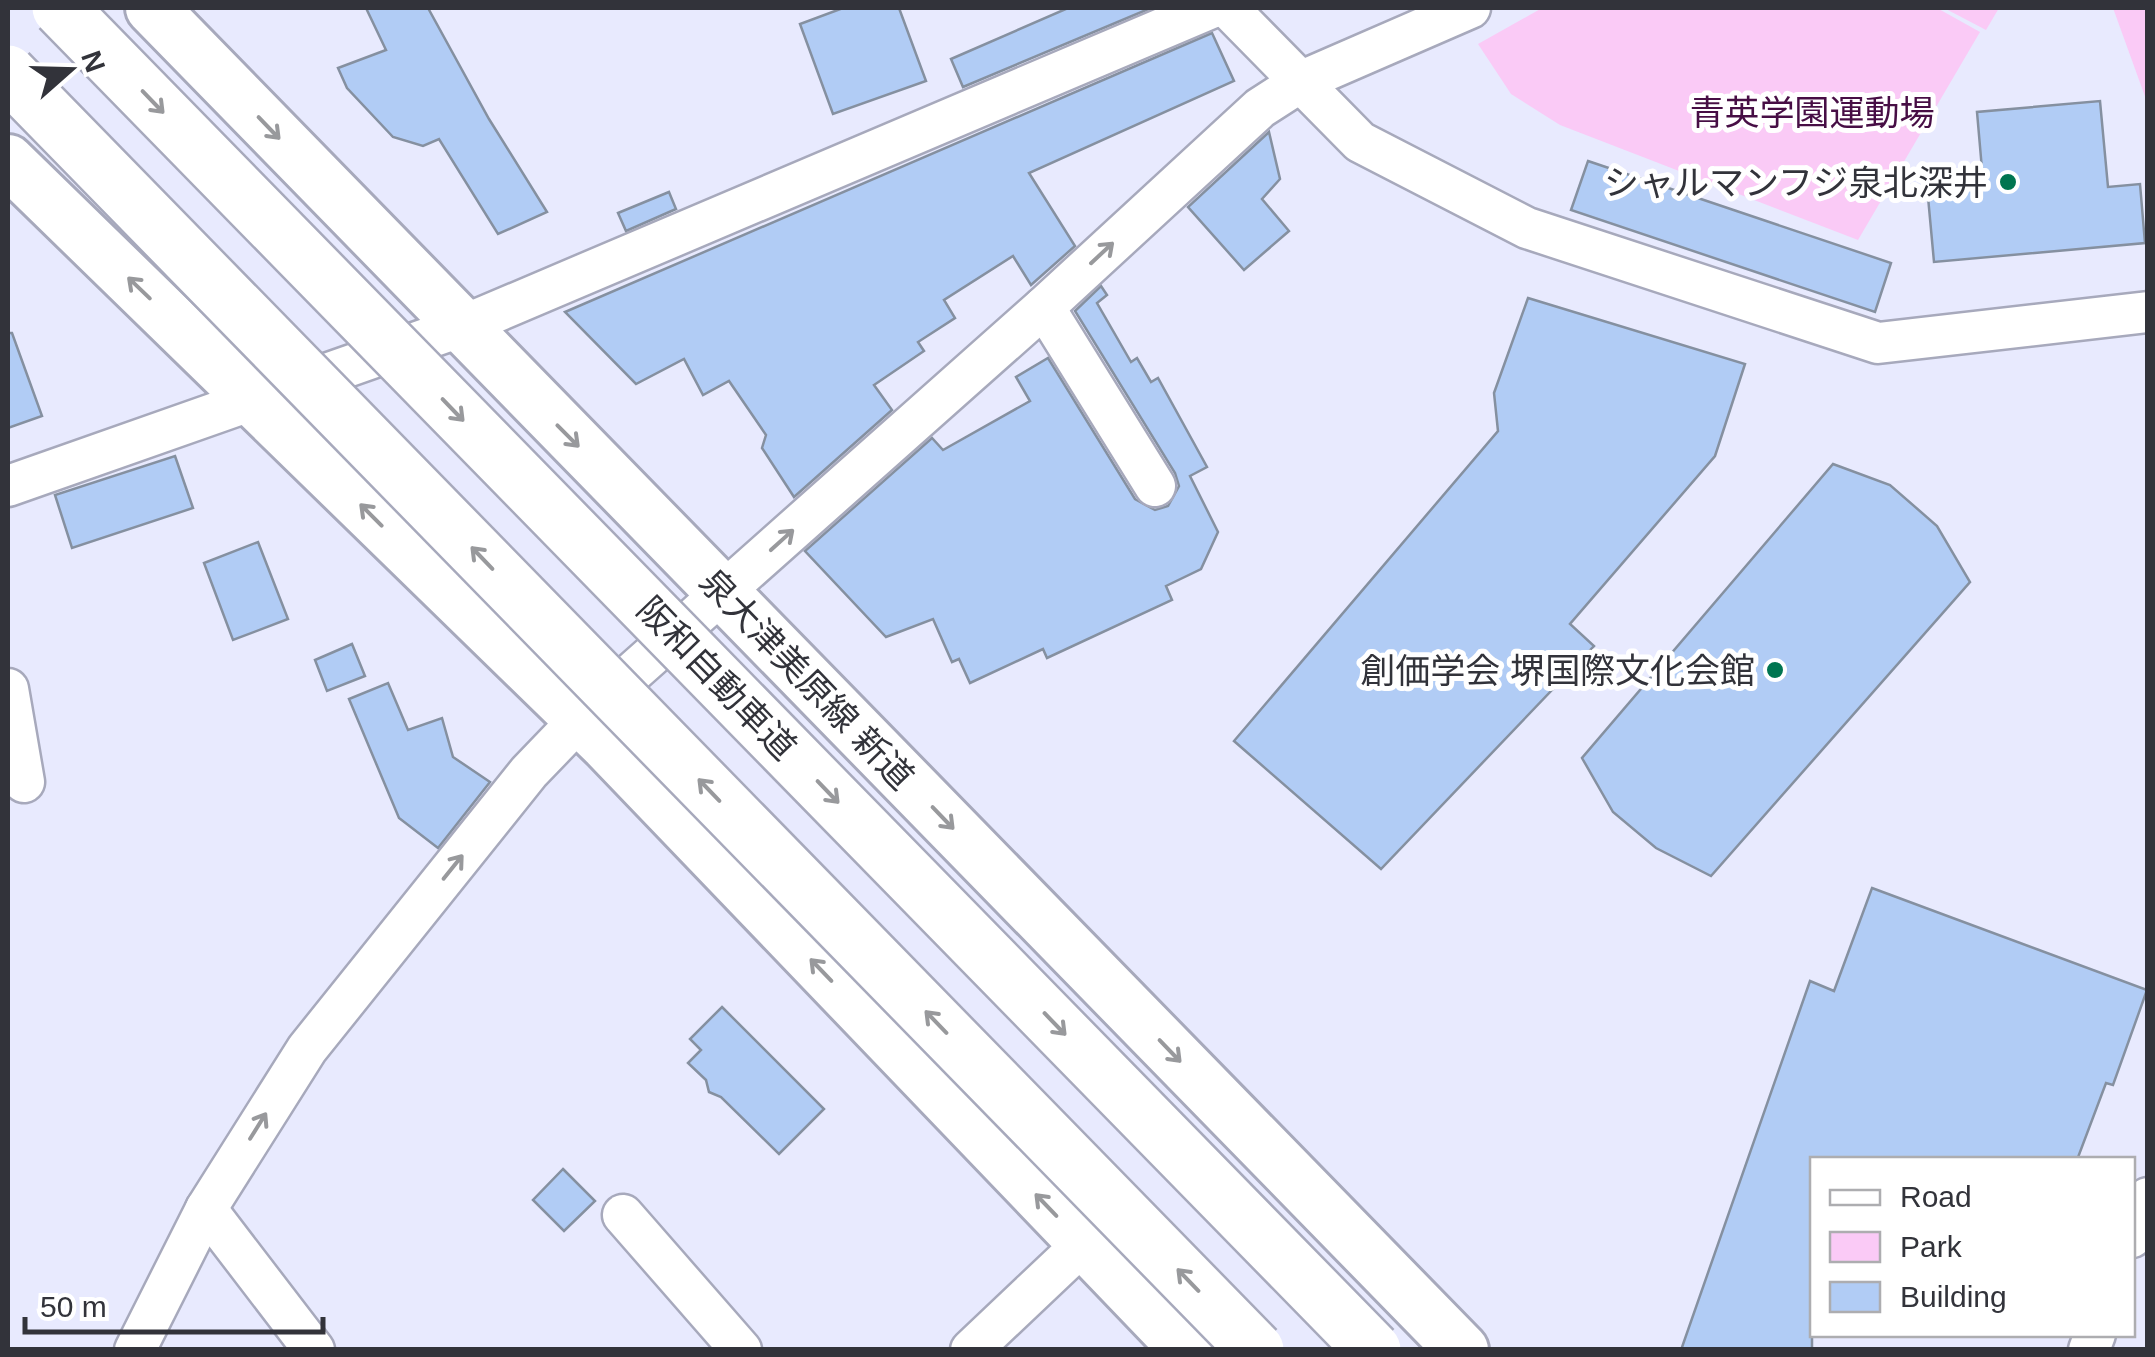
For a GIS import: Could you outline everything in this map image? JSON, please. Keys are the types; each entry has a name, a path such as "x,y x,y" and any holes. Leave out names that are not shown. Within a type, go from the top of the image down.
{"highway":[{"name":"阪和自動車道","path":"60,8 1373,1350"},
{"path":"8,73 1256,1350"}],"main road":[{"name":"泉大津美原線 新道","path":"152,8 1462,1350"},
{"path":"8,162 256,400 578,721 607,745 1187,1350"}],"street":[{"path":"8,486 460,327 1210,8"},
{"path":"1228,8 1360,142 1527,228 1878,343 2148,312"},
{"path":"135,1350 206,1209 306,1049 529,772 578,721 1044,308 1260,108 1302,81 1470,8"},
{"path":"1044,308 1155,486"},
{"path":"8,689 24,782"},
{"path":"2135,1230 2148,1198"},
{"path":"206,1209 314,1350"},
{"path":"623,1215 741,1350"},
{"path":"971,1350 1083,1244"}],"green space":[{"name":"青英学園運動場","path":"1542,8 1937,8 1980,32 1858,240 1560,125 1511,94 1478,44"},
{"path":"1944,8 1999,8 1986,30"},
{"path":"2113,8 2147,8 2147,102"}],"building":[{"path":"366,8 428,8 489,119 547,212 498,234 439,139 423,146 393,137 347,88 338,68 386,50"},
{"path":"843,8 899,8 926,81 833,114 800,24"},
{"path":"1068,8 1151,8 963,87 951,59"},
{"path":"1212,33 1234,81 1029,173 1075,246 1031,285 1013,256 944,300 955,318 918,342 924,351 874,385 892,410 794,497 762,448 766,435 729,381 703,395 684,359 636,384 565,312"},
{"name":"シャルマンフジ泉北深井","path":"2100,101 2108,187 2140,184 2145,243 1934,262 1927,186 1983,181 1977,112"},
{"path":"1269,132 1280,179 1262,199 1289,231 1244,270 1188,207"},
{"path":"1588,161 1891,263 1875,312 1571,210"},
{"path":"669,192 676,209 626,231 618,213"},
{"path":"1101,286 1107,295 1097,303 1131,362 1137,358 1151,382 1158,378 1207,467 1190,476 1218,532 1201,569 1166,586 1172,600 1047,658 1043,649 970,683 959,659 952,662 933,619 886,637 805,551 932,438 943,450 1030,401 1016,377 1048,358 1135,499 1155,510 1168,506 1179,486 1175,473 1075,311"},
{"path":"1528,298 1745,364 1715,456 1570,624 1594,646 1381,869 1234,741 1498,431 1494,393"},
{"path":"8,333 12,333 42,416 8,428"},
{"path":"175,456 193,508 72,548 55,495"},
{"name":"創価学会 堺国際文化会館","path":"1833,464 1890,485 1937,526 1970,582 1711,876 1656,848 1613,812 1582,758"},
{"path":"258,542 288,619 233,640 204,563"},
{"path":"352,644 365,676 327,691 315,660"},
{"path":"388,683 408,730 442,718 453,757 490,782 438,848 399,818 349,699"},
{"path":"1872,888 2147,990 2113,1085 2106,1083 2078,1157 1810,1157 1812,1350 1681,1350 1810,981 1834,991"},
{"path":"722,1007 824,1109 779,1154 721,1097 709,1092 706,1080 688,1063 701,1050 690,1039"},
{"path":"563,1169 595,1201 564,1231 533,1200"}],"place":[{"name":"シャルマンフジ泉北深井","path":"2008,182"},
{"name":"創価学会 堺国際文化会館","path":"1775,670"}]}
